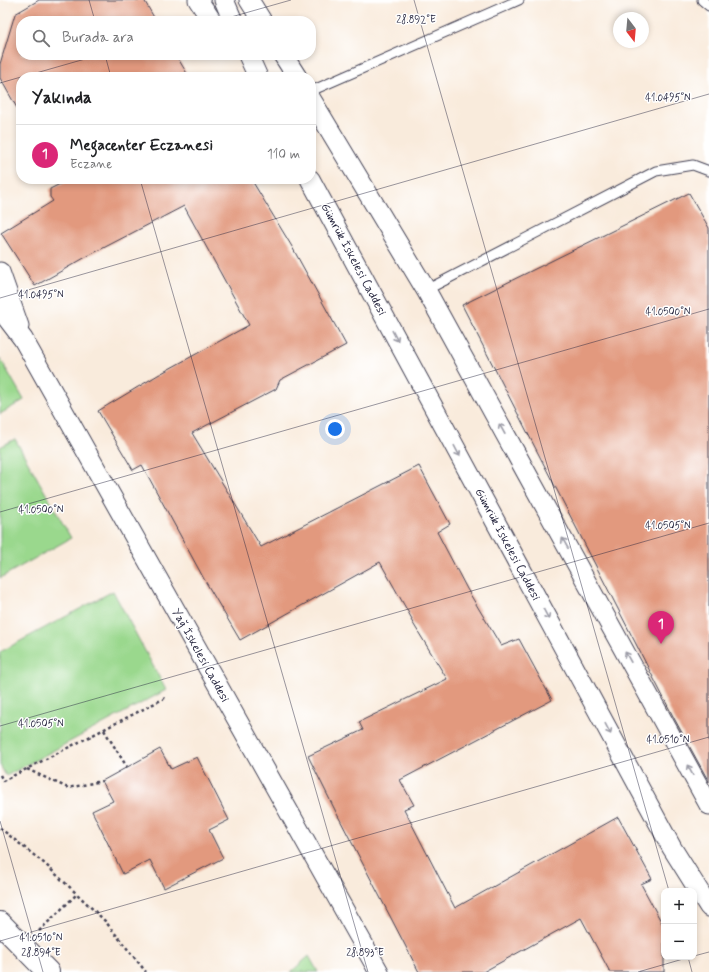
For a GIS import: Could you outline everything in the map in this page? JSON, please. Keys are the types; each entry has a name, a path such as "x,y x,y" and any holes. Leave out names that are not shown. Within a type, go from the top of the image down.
{"main road":[{"path":"0,923 48,972"}],"street":[{"path":"198,0 209,16"},
{"path":"224,0 231,16"},
{"path":"249,0 259,16"},
{"path":"250,60 256,72"},
{"path":"286,60 294,72"},
{"path":"316,107 426,290 709,805"},
{"name":"Gümrük İskelesi Caddesi","path":"313,184 668,841 709,907"},
{"path":"0,272 23,339"},
{"path":"0,309 23,339"},
{"name":"Yağ İskelesi Caddesi","path":"23,339 379,972"}],"lane":[{"path":"316,89 519,0"},
{"path":"702,0 709,6"},
{"path":"426,290 656,170 693,165 709,171"}],"path":[{"path":"0,775 3,781 165,698"},
{"path":"104,730 127,768"},
{"path":"27,769 68,788 102,781"},
{"path":"0,828 45,864 105,921 146,972"},
{"path":"23,946 77,894"}],"green space":[{"path":"0,358 24,400 0,414"},
{"path":"15,439 71,538 0,578 0,447"},
{"path":"113,591 166,690 6,776 0,765 0,652"},
{"path":"309,956 318,972 291,972"}],"building":[{"path":"39,0 144,0 153,16 16,16 16,60 179,60 186,72 16,72 16,106 0,78 0,64 15,14"},
{"path":"60,184 254,184 291,245 346,345 280,380 276,389 192,433 261,547 419,466 450,524 437,532 467,589 501,646 519,639 552,700 400,780 414,805 404,809 455,908 618,817 652,879 641,884 661,921 661,960 664,960 664,972 610,972 581,918 483,972 419,972 308,756 363,730 359,722 447,679 411,620 412,619 380,562 240,640 204,579 142,465 133,470 98,411 158,375 249,325 184,206 86,257 35,286 1,233 53,201 50,197 50,189"},
{"path":"689,193 709,228 709,782 675,720 462,305"},
{"path":"160,749 171,769 197,757 229,820 209,830 223,858 164,888 150,860 123,874 92,811 113,801 102,781"}],"place":[{"name":"Megacenter Eczanesi","path":"661,644"}]}
